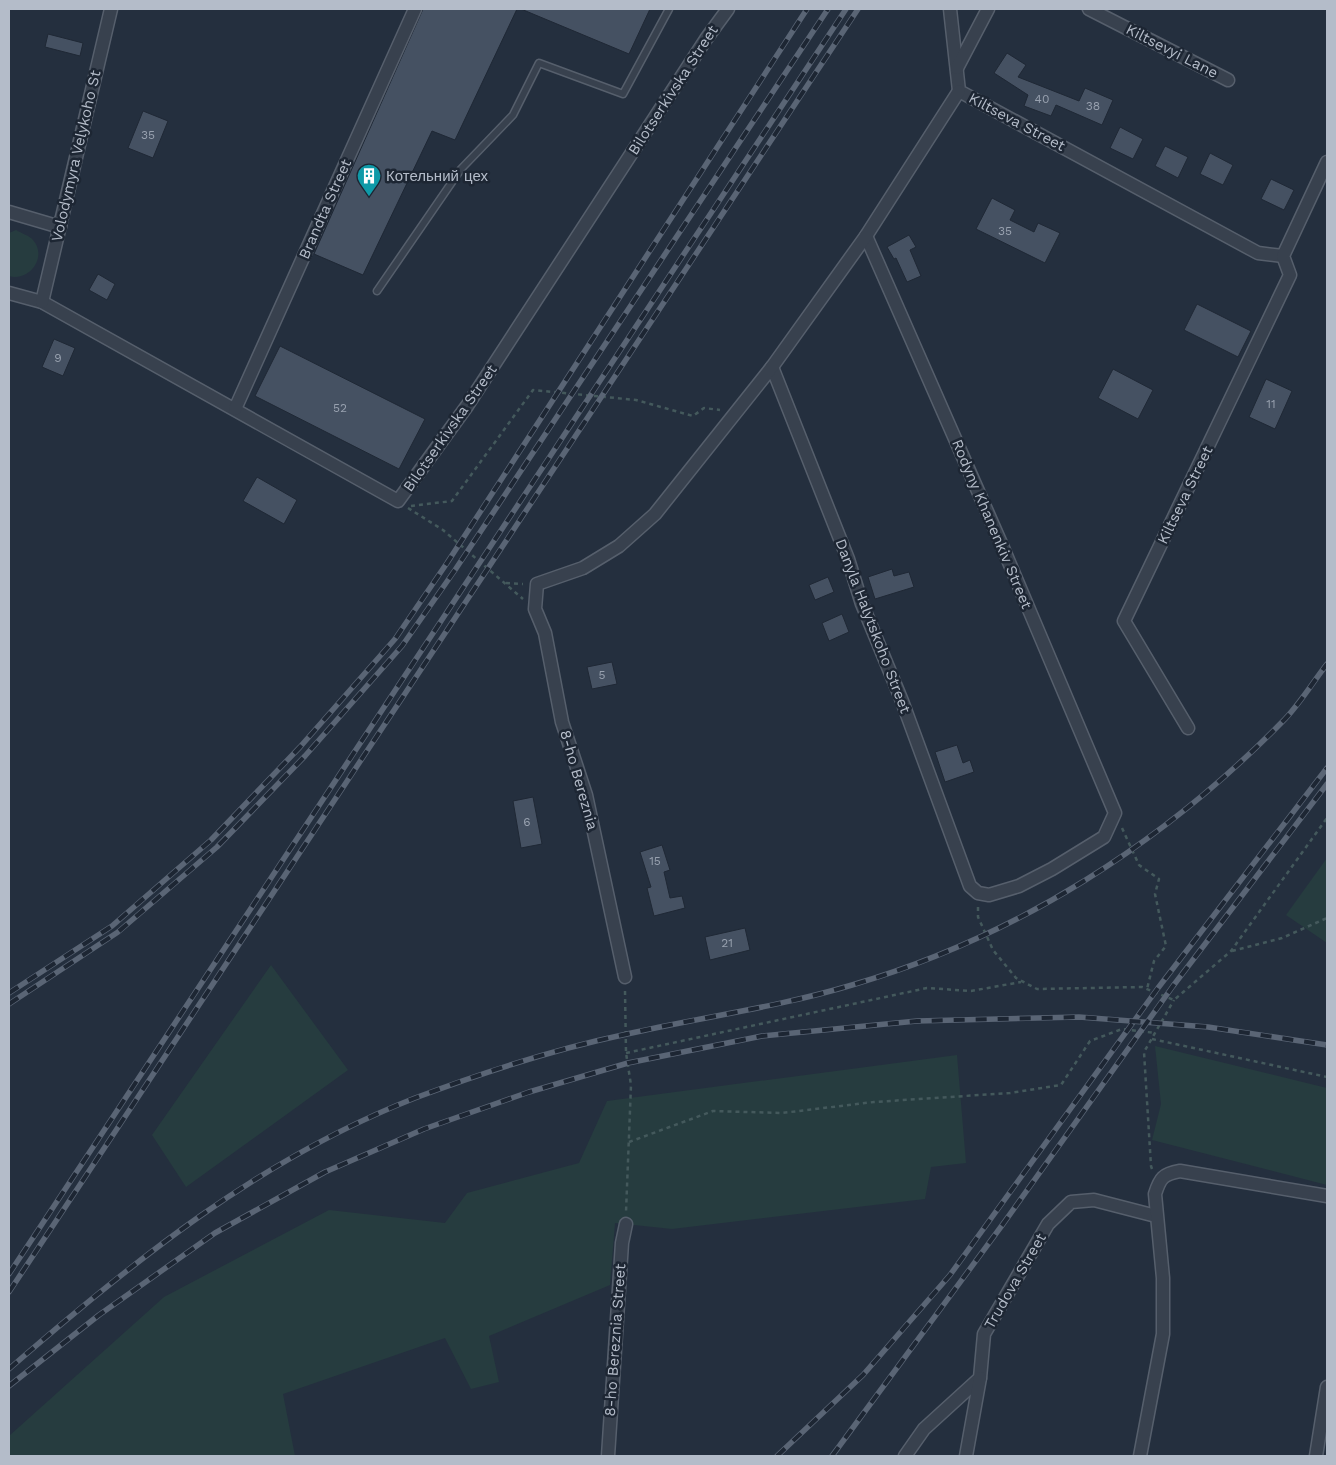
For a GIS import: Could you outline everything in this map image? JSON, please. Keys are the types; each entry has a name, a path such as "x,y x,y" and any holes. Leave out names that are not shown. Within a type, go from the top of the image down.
{"street":[{"name":"Volodymyra Velykoho St","path":"42,302 111,9"},
{"name":"Brandta Street","path":"235,409 415,9"},
{"name":"Bilotserkivska Street","path":"9,293 42,302 402,504 706,38 728,9"},
{"name":"Kiltseva Street","path":"950,9 959,91 1258,254 1283,256 1290,275 1124,621 1188,728"},
{"path":"957,68 988,9"},
{"name":"Kiltsevyi Lane","path":"1089,9 1228,80"},
{"path":"537,584 583,568 619,546 655,514 772,367 866,236 959,91"},
{"path":"1283,256 1327,162"},
{"path":"9,212 60,227"},
{"name":"Rodyny Khanenkiv Street","path":"866,236 1115,813"},
{"name":"Danyla Halytskoho Street","path":"772,367 848,559 862,604 902,701 974,889"},
{"name":"8-ho Bereznia","path":"537,584 535,609 545,633 562,722 586,795 625,976"},
{"path":"974,889 990,895 1019,886 1104,837 1115,813"},
{"path":"1140,1456 1163,1334 1163,1278 1155,1194 1159,1181 1168,1173 1180,1171 1327,1196"},
{"name":"Trudova Street","path":"966,1456 980,1378 984,1334 1048,1224 1071,1202 1094,1200 1156,1216"},
{"name":"8-ho Bereznia Street","path":"608,1456 622,1243 626,1224"},
{"path":"905,1456 924,1429 980,1378"},
{"path":"1316,1456 1327,1387"}],"lane":[{"path":"377,292 461,170 513,116 539,63 622,94 669,9"}],"path":[{"path":"402,504 452,501 533,390 636,400 693,416 704,408 737,411"},
{"path":"402,504 443,530 535,609"},
{"path":"505,583 537,584"},
{"path":"1115,813 1139,865 1159,879 1155,894 1166,946 1154,961 1147,988"},
{"path":"1159,1181 1151,1166 1144,1052 1174,1000 1231,951 1327,818"},
{"path":"974,889 978,917 993,950 1016,978 1037,988 1142,986 1174,1000"},
{"path":"1231,951 1282,938 1327,918"},
{"path":"625,976 626,1052 631,1085 626,1224"},
{"path":"626,1052 927,988 971,990 1022,981"},
{"path":"629,1142 713,1112 782,1113 874,1102 1010,1093 1061,1085 1090,1041 1122,1029 1155,1033"},
{"path":"1152,1038 1327,1077"}],"green space":[{"path":"16,230 33,240 38,254 34,267 29,272 16,277 9,276 9,233"},
{"path":"1327,858 1327,943 1286,915"},
{"path":"271,965 348,1070 186,1187 152,1135"},
{"path":"1155,1046 1327,1088 1327,1185 1152,1140 1161,1104"},
{"path":"957,1055 966,1163 931,1167 925,1199 672,1229 615,1223 610,1285 489,1336 499,1382 471,1389 445,1338 283,1394 295,1456 9,1456 9,1436 164,1297 329,1210 445,1223 467,1193 579,1163 607,1101"}],"building":[{"name":"Котельний цех","path":"423,9 517,9 455,140 432,131 363,275 314,254"},
{"path":"521,9 650,9 629,54"},
{"path":"48,34 83,43 80,56 45,47"},
{"path":"1007,53 1026,65 1018,77 1079,101 1085,88 1113,100 1102,125 1056,105 1051,116 1024,106 1028,95 994,73"},
{"path":"143,111 168,121 153,158 128,148"},
{"path":"1120,127 1143,139 1133,159 1110,148"},
{"path":"1165,146 1188,157 1178,178 1155,166"},
{"path":"1210,153 1233,165 1223,185 1200,174"},
{"path":"1271,179 1294,190 1284,210 1261,199"},
{"path":"992,198 1015,210 1010,220 1034,232 1038,223 1060,233 1045,263 976,229"},
{"path":"909,235 916,247 910,250 921,276 907,282 896,258 894,259 887,247"},
{"path":"98,274 115,284 107,300 89,290"},
{"path":"1197,304 1251,331 1238,357 1184,330"},
{"path":"54,339 75,348 63,376 42,367"},
{"path":"280,346 425,419 399,469 255,396"},
{"path":"1113,369 1153,390 1138,419 1098,398"},
{"path":"1266,379 1292,391 1275,429 1249,417"},
{"path":"257,477 297,500 284,524 243,501"},
{"path":"892,569 894,576 909,572 914,587 875,599 868,577"},
{"path":"828,577 834,592 815,600 809,585"},
{"path":"842,614 849,632 829,641 822,623"},
{"path":"612,662 617,684 592,689 587,667"},
{"path":"957,745 963,763 970,760 974,772 945,782 935,752"},
{"path":"533,797 542,844 521,848 513,801"},
{"path":"662,845 670,870 664,872 670,898 682,896 685,908 654,916 647,888 651,887 640,852"},
{"path":"745,928 750,950 710,960 705,937"}],"railway":[{"path":"9,993 112,926 211,840 300,747 395,639 447,563 807,9"},
{"path":"9,1004 118,932 217,847 305,756 402,646 455,570 828,9"},
{"path":"9,1274 846,9"},
{"path":"9,1292 858,9"},
{"path":"9,1369 103,1290 200,1216 251,1182 358,1122 441,1088 546,1054 627,1034 797,1000 852,985 913,965 972,940 1030,912 1085,880 1139,845 1190,806 1239,764 1285,719 1327,664"},
{"path":"777,1456 863,1375 950,1275 1158,988 1327,768"},
{"path":"832,1456 1003,1224 1173,986 1327,784"},
{"path":"9,1386 99,1315 215,1233 325,1172 424,1129 529,1092 628,1063 762,1036 917,1021 1079,1017 1208,1027 1327,1045"}],"place":[{"name":"Котельний цех","path":"369,197"}]}
